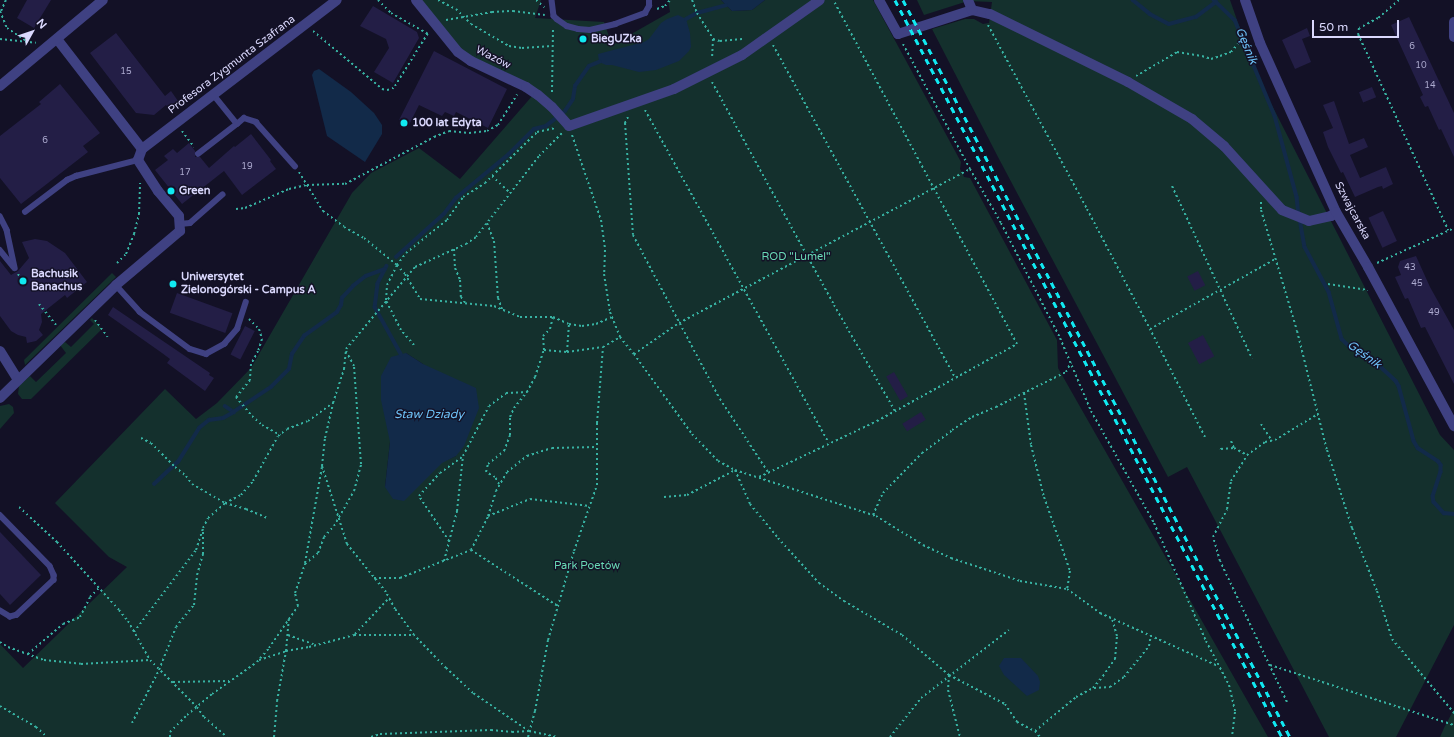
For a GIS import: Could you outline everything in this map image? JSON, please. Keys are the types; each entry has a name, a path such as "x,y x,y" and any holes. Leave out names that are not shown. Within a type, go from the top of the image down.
{"street":[{"path":"0,86 103,0"},
{"name":"Profesora Zygmunta Szafrana","path":"142,149 337,0"},
{"name":"Wazów","path":"416,0 458,52 471,61 523,86 538,95 554,109 564,125"},
{"path":"564,125 641,102 711,75 769,37 820,0"},
{"path":"879,0 898,34 976,11 990,14 1128,82 1192,119 1224,146 1282,210 1309,221 1332,216 1336,212"},
{"path":"968,0 976,11"},
{"name":"Szwajcarska","path":"1244,0 1260,43 1336,212 1368,267 1454,426"},
{"path":"1454,22 1454,37"},
{"path":"0,396 116,284 180,231 178,216 158,191 138,160 142,149 57,39"},
{"path":"0,351 18,380"}],"lane":[{"path":"552,0 554,16 568,26 590,30 615,24 645,13 649,6 649,0"},
{"path":"213,94 237,124"},
{"path":"198,154 244,118 256,122 295,166"},
{"path":"25,212 67,180 76,176 138,160"},
{"path":"180,224 190,223 222,195"},
{"path":"0,216 7,230 15,268 0,250"},
{"path":"116,284 140,312 190,348 206,354 224,344 237,329 246,302"},
{"path":"0,515 50,566 54,575 54,580 17,615 10,617 0,611"}],"path":[{"path":"1,0 5,1 0,12 7,28 28,42"},
{"path":"378,0 391,13 428,34"},
{"path":"438,0 456,9 471,24 509,46 522,48 552,46"},
{"path":"692,0 700,20 713,39 711,75 806,256 896,411"},
{"path":"758,477 896,411 1017,344 833,0"},
{"path":"1399,0 1378,18 1359,28 1358,34 1448,230"},
{"path":"313,31 382,89 386,90 395,86 435,22 464,16 513,11 554,16 552,46 554,109"},
{"path":"976,11 1087,209 1205,437"},
{"path":"898,34 970,169 1001,223 1071,362 1090,411 1154,523 1229,685 1235,712 1232,737"},
{"path":"1128,82 1148,67 1177,52 1202,56 1210,60 1231,52 1246,35"},
{"path":"769,37 869,222 956,378"},
{"path":"0,39 41,44"},
{"path":"713,39 720,41 746,39 756,45"},
{"path":"236,209 245,208 282,192 307,185 345,184 434,137 449,131 468,133 487,131 498,126 523,86"},
{"path":"641,102 829,443"},
{"path":"632,114 625,122 633,235 720,399 768,472"},
{"path":"175,123 191,143"},
{"path":"414,345 401,330 386,300 387,285 396,264 406,252 447,220 463,197 485,183 537,132 564,125"},
{"path":"170,737 170,732 197,707 258,660 269,648 298,606 295,593 305,564 326,438 333,403 344,370 346,349 415,267 466,244 476,237 564,125"},
{"path":"564,125 601,220 605,250 604,274 612,317 620,337 692,434 718,461 735,470 873,515 923,545 951,558 1020,581 1068,589 1100,613 1219,666"},
{"path":"295,166 323,211 344,227 364,238 396,264 420,299 494,306 520,317 553,317 569,324 582,326 596,324 612,317"},
{"path":"634,354 680,323 970,169"},
{"path":"492,176 509,192"},
{"path":"117,262 126,254 134,234 139,214 140,182"},
{"path":"1260,185 1261,210 1297,331 1327,450 1352,528 1377,591 1392,640 1454,713"},
{"path":"1172,186 1252,358"},
{"path":"487,222 494,241 498,298 502,310"},
{"path":"1368,267 1454,228"},
{"path":"454,249 455,268 460,280 461,297 466,304"},
{"path":"1150,330 1275,259"},
{"path":"1328,284 1362,288"},
{"path":"39,304 56,325"},
{"path":"242,312 259,329 262,339 251,364 250,380 236,397 252,416 262,425 280,435"},
{"path":"500,485 495,477 486,472 488,464 504,451 510,435 510,417 514,408 527,392 536,377 544,350 543,336 550,329 553,317"},
{"path":"96,321 108,337"},
{"path":"567,352 569,324"},
{"path":"544,350 567,352 603,347 620,337"},
{"path":"528,737 535,711 548,640 597,485 599,375 603,347"},
{"path":"305,564 318,553 324,537 339,518 354,491 361,464 354,366 346,349"},
{"path":"873,515 883,493 922,453 972,417 1066,372 1071,362"},
{"path":"444,561 457,511 463,456 489,406 506,393 527,392"},
{"path":"1024,393 1031,445 1044,496 1070,571 1068,589"},
{"path":"134,632 196,550 208,518 225,503 241,495 253,481 280,435 287,429 308,421 333,403"},
{"path":"1287,702 1220,561 1213,537 1227,509 1231,481 1247,455 1265,442 1272,441 1292,431 1318,414"},
{"path":"1261,424 1272,441"},
{"path":"141,438 151,443 175,468 186,476 192,484 225,503 246,509 267,518"},
{"path":"1231,441 1234,448"},
{"path":"374,578 400,578 471,550 507,472 527,456 552,448 597,447"},
{"path":"1220,448 1221,450 1234,448 1247,455"},
{"path":"450,541 419,496 440,474 463,456"},
{"path":"322,466 347,544 389,598 414,635 473,693 529,731"},
{"path":"664,497 687,495 735,470"},
{"path":"735,470 750,504 778,538 819,583 850,606 902,635 950,675 1005,704 1017,722 1035,731 1040,737"},
{"path":"488,516 530,499 590,506"},
{"path":"19,507 57,542 128,621 150,660 159,670 197,707 204,717 227,737"},
{"path":"132,723 159,670 176,627 194,605 197,575 203,554 203,528"},
{"path":"471,550 558,606"},
{"path":"28,654 63,624 80,617 90,597 99,588"},
{"path":"354,635 389,598"},
{"path":"274,737 277,701 286,651 289,618"},
{"path":"1093,688 1115,659 1117,636 1112,618"},
{"path":"890,737 921,698 1009,630"},
{"path":"258,660 286,651 354,635 414,635"},
{"path":"1035,731 1076,697 1093,688 1110,687 1124,677 1148,646 1151,635"},
{"path":"288,636 316,645"},
{"path":"0,642 8,647 44,660 81,664 150,660"},
{"path":"1270,665 1454,725"},
{"path":"950,675 948,690 960,737"},
{"path":"172,682 229,681"},
{"path":"0,706 36,727 47,737"},
{"path":"371,737 380,734 491,730 512,732 529,731 557,737"}],"green space":[{"name":"Park Poetów","path":"414,0 541,0 535,18 604,22 612,45 670,12 668,0 721,0 732,11 752,10 765,0 873,0 961,162 960,169 964,177 970,178 1057,340 1058,368 1268,737 0,737 0,644 23,668 127,567 109,557 55,503 165,389 196,419 217,403 251,368 352,193 371,173 419,148 460,179 533,95 456,52","holes":["406,353 423,364 456,456 385,487 390,442"]},
{"path":"917,0 1230,0 1256,74 1440,435 1454,450 1454,625 1396,737 1329,737 1187,467 1168,477 998,157 932,29 965,19 974,19 983,24 989,23 992,2 968,1 924,15"},
{"path":"112,273 116,277 25,365 24,360"},
{"path":"92,318 102,329 31,399 22,399 18,394 19,386 30,376 36,382 66,353 60,345 65,342 71,347 94,324 90,320"},
{"path":"9,404 13,407 14,413 0,429 0,406"},
{"path":"1454,709 1454,737 1440,737 1444,728"}],"water":[{"path":"721,0 765,0 752,10 732,11"},
{"path":"678,15 686,19 690,33 691,47 679,61 656,70 639,72 612,65 606,65 599,62 598,54 644,42 649,39 661,23"},
{"path":"319,69 351,92 374,113 382,125 382,134 365,162 327,136 312,75 314,71"},
{"name":"Staw Dziady","path":"406,353 423,364 476,388 479,408 464,446 456,456 442,463 404,501 393,499 385,487 390,442 381,400 381,376 391,357"},
{"path":"1004,658 1021,658 1038,676 1040,682 1039,690 1027,696 1004,675 999,666"}],"building":[{"path":"27,0 51,0 34,28 17,18"},
{"path":"373,6 417,32 419,38 393,83 374,72 389,48 386,39 360,26"},
{"path":"1409,17 1454,113 1454,157 1428,106 1425,107 1420,97 1423,95 1391,25"},
{"path":"1307,28 1310,36 1302,39 1311,62 1295,69 1282,40"},
{"path":"116,33 165,96 171,91 178,101 169,109 166,105 154,115 136,113 90,53"},
{"path":"434,51 507,89 488,128 456,112 454,116 445,112 442,116 419,105 409,125 399,120"},
{"path":"60,84 100,133 83,146 88,152 21,204 0,178 0,136 41,104 39,102"},
{"path":"1372,87 1376,97 1363,102 1359,92"},
{"path":"1334,101 1349,144 1364,138 1368,147 1350,155 1360,178 1386,167 1393,184 1383,189 1382,186 1378,187 1355,197 1343,172 1341,173 1328,147 1323,132 1333,128 1323,105"},
{"path":"251,134 276,169 242,195 224,171 182,204 155,170 168,160 164,156 173,149 177,153 189,143 195,151 195,157 200,157 209,168 234,146 235,147"},
{"path":"1383,211 1397,241 1382,248 1368,218"},
{"path":"35,239 47,241 65,253 87,282 67,298 65,295 41,314 42,322 39,330 43,335 36,341 27,343 26,337 11,331 0,316 0,261 11,275 18,271 29,258 22,242"},
{"path":"1416,256 1430,287 1454,330 1454,384 1425,327 1421,328 1408,298 1405,299 1395,277 1401,275 1398,267 1400,261"},
{"path":"1198,271 1205,285 1195,291 1187,276"},
{"path":"177,293 232,313 225,333 170,313"},
{"path":"113,307 210,373 209,375 214,378 205,391 167,363 170,359 108,315"},
{"path":"245,326 255,331 240,360 230,355"},
{"path":"1203,335 1214,356 1199,364 1188,343"},
{"path":"894,372 908,396 900,401 886,376"},
{"path":"921,412 926,420 907,431 902,424"},
{"path":"0,532 41,575 10,605 0,594"}],"waterway":[{"path":"1133,0 1150,14 1169,24 1196,17 1216,2"},
{"name":"Gęśnik","path":"1214,0 1235,20 1275,116 1297,197 1299,215"},
{"path":"686,19 697,13 726,5"},
{"path":"396,257 444,214 456,198 509,154 534,129 546,126 565,111 573,99 575,86 589,66 599,62"},
{"name":"Gęśnik","path":"1300,219 1305,247 1329,292 1342,339 1349,346 1367,354 1396,381 1399,386 1414,441 1418,448 1438,461 1441,465 1441,472 1433,496 1434,502 1444,513 1454,514"},
{"path":"387,266 378,284 375,307 401,354"},
{"path":"154,484 178,462 199,428 209,420 223,418 232,413 271,387 289,369 292,354 304,336 337,312 341,305 342,298 353,286 366,276 385,269"},
{"path":"225,406 234,412"}],"railway":[{"path":"895,0 1282,737"},
{"path":"903,0 1290,737"}],"place":[{"name":"BiegUZka","path":"583,39"},
{"name":"100 lat Edyta","path":"404,123"},
{"name":"Green","path":"171,191"},
{"name":"Bachusik Banachus","path":"23,281"},
{"name":"Uniwersytet Zielonogórski - Campus A","path":"173,284"}],"park label":[{"name":"ROD \"Lumel\"","path":"796,257"}]}
